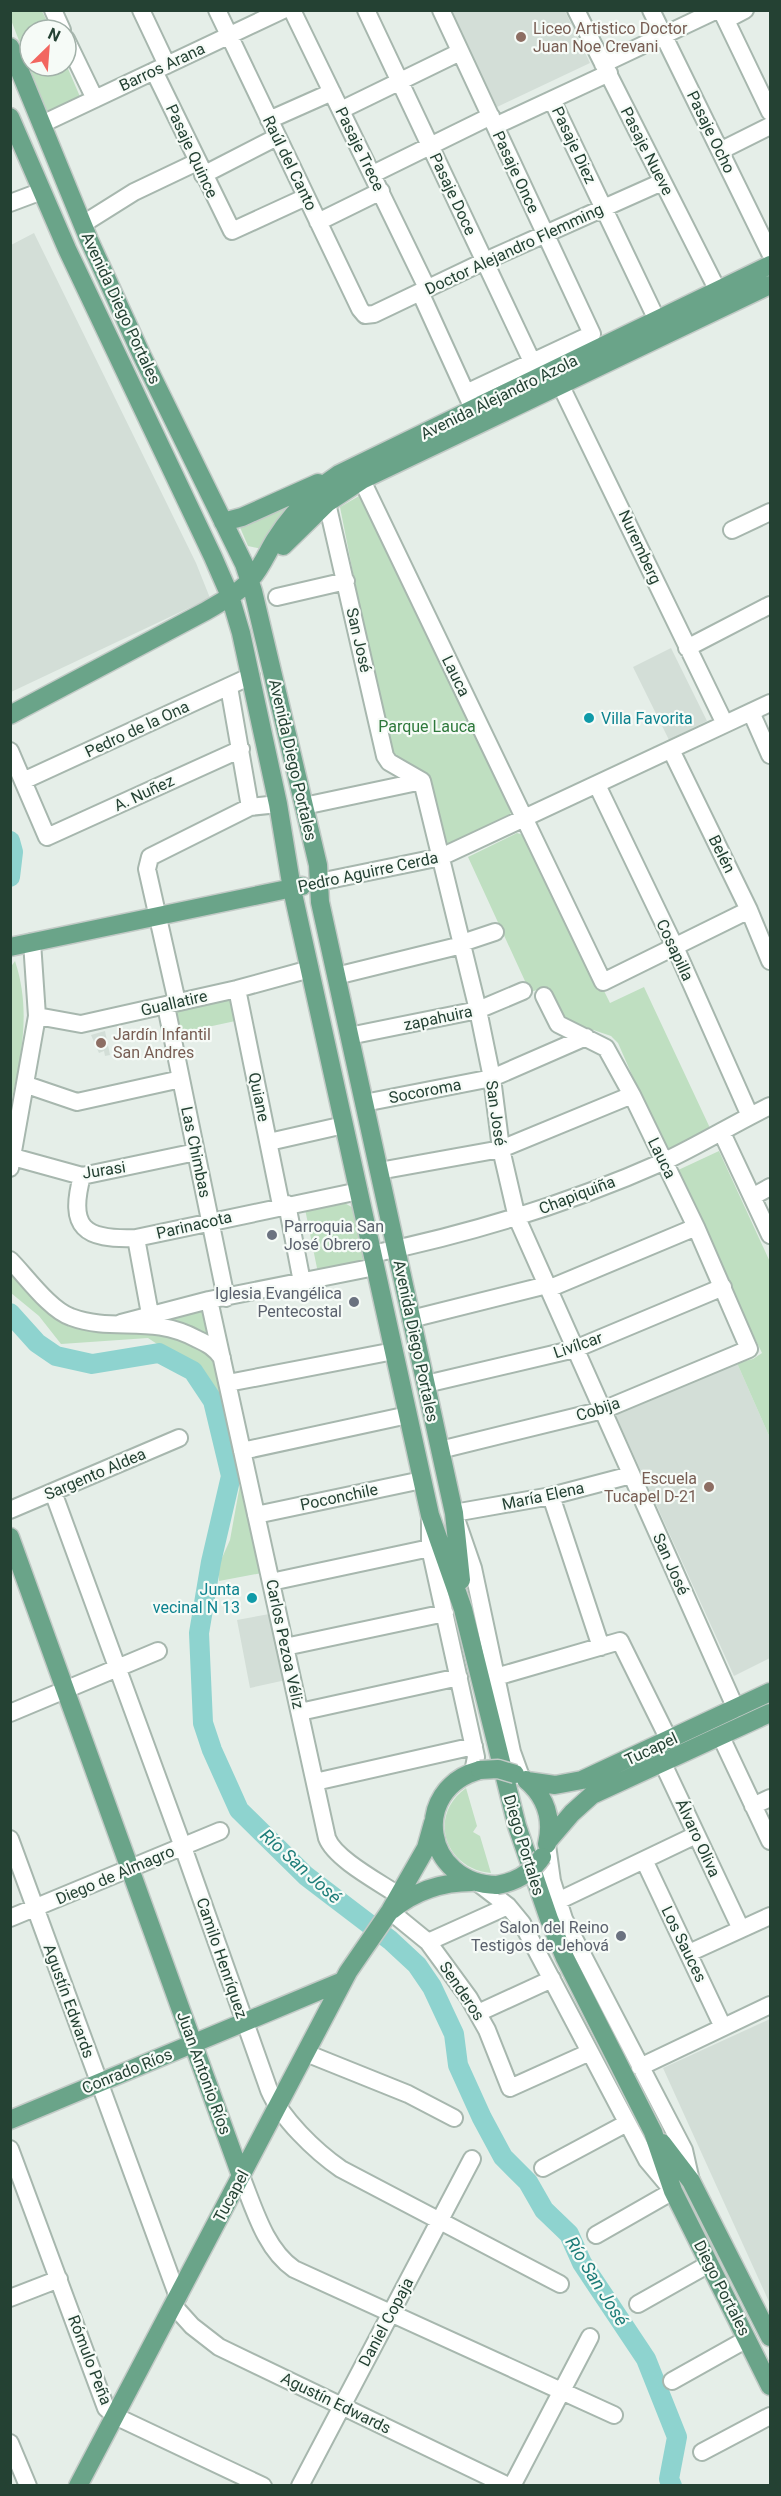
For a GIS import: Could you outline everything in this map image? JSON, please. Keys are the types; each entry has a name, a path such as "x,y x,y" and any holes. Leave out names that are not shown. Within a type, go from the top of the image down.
{"main road":[{"name":"Avenida Diego Portales","path":"10,46 86,232 142,356 244,564 255,574 318,866 320,902 454,1513"},
{"name":"Avenida Diego Portales","path":"10,117 67,249 230,596 251,676 257,716 278,804 292,889 430,1515"},
{"path":"67,249 86,232"},
{"name":"Avenida Alejandro Azola","path":"255,574 276,538 311,495 473,409 771,265"},
{"name":"Avenida Alejandro Azola","path":"546,374 771,285"},
{"path":"223,522 242,517 352,473"},
{"name":"Avenida Alejandro Azola","path":"10,715 230,596 327,503 352,473"},
{"name":"Pedro Aguirre Cerda","path":"20,945 319,882"},
{"name":"Diego Portales","path":"454,1513 463,1609"},
{"name":"Diego Portales","path":"430,1515 463,1609 510,1802 535,1884 565,1958 653,2132 673,2191 771,2386"},
{"name":"Juan Antonio Ríos","path":"10,1537 242,2176"},
{"name":"Tucapel","path":"521,1777 546,1785 574,1783 771,1692"},
{"name":"Tucapel","path":"546,1848 572,1813 592,1795 771,1713"},
{"path":"498,1769 521,1777 540,1794 545,1805 550,1822 546,1848 525,1874 509,1882 497,1885 476,1882 459,1875 441,1856 435,1840 433,1823 438,1803 445,1791 461,1778 476,1771 498,1769"},
{"name":"Tucapel","path":"78,2486 344,1981 426,1848 433,1823"},
{"name":"Tucapel","path":"391,1908 423,1891 448,1884 476,1882"},
{"name":"Conrado Ríos","path":"10,2120 344,1981"},
{"name":"Diego Portales","path":"653,2132 691,2181 771,2337"}],"street":[{"name":"Pasaje Quince","path":"141,10 200,168 232,231 306,197"},
{"name":"Raúl del Canto","path":"217,10 360,309 365,315"},
{"name":"Barros Arana","path":"42,124 283,10"},
{"name":"Pasaje Trece","path":"292,10 381,191 473,409"},
{"name":"Pasaje Doce","path":"366,10 485,261 546,374"},
{"name":"Pasaje Once","path":"441,10 592,334 546,374"},
{"name":"Pasaje Nueve","path":"576,10 718,291"},
{"name":"Pasaje Ocho","path":"651,10 771,253"},
{"path":"373,174 430,146 552,100 663,35 721,14 745,10"},
{"path":"721,14 771,112"},
{"path":"340,110 460,52"},
{"path":"78,65 94,99"},
{"path":"269,120 332,92"},
{"name":"Pasaje Diez","path":"552,100 657,320"},
{"path":"720,151 771,126"},
{"path":"86,232 134,192 277,137"},
{"name":"Doctor Alejandro Flemming","path":"365,315 374,315 485,261 662,182"},
{"path":"10,203 42,191"},
{"path":"318,222 381,191"},
{"name":"Nuremberg","path":"546,374 638,542 725,724"},
{"name":"Lauca","path":"352,473 603,982 675,947"},
{"name":"San José","path":"327,503 385,756 389,762 422,781 478,1010 492,1078 501,1149 517,1218 736,1709"},
{"path":"732,530 771,512"},
{"path":"278,597 346,581"},
{"path":"687,648 771,604"},
{"name":"Pedro de la Ona","path":"23,781 251,676"},
{"path":"229,687 250,807 278,804"},
{"name":"Pedro Aguirre Cerda","path":"319,882 441,857 771,703"},
{"path":"751,712 771,755"},
{"name":"A. Nuñez","path":"23,781 47,837 241,749"},
{"name":"Belén","path":"670,750 749,910 771,961"},
{"path":"10,751 23,781"},
{"path":"304,806 422,781"},
{"name":"Cosapilla","path":"597,785 675,947 750,1116"},
{"name":"Las Chimbas","path":"218,1299 210,1221 181,1079 158,916 148,863 150,857 250,807"},
{"path":"675,947 749,910"},
{"path":"336,976 462,944 495,932"},
{"path":"12,1163 37,1016 20,945"},
{"name":"Guallatire","path":"37,1016 81,1024 237,989 310,969"},
{"name":"Quiane","path":"237,989 269,1142 302,1282"},
{"name":"zapahuira","path":"349,1036 478,1010 523,991"},
{"name":"Lauca","path":"544,996 558,1024 605,1046 632,1095 696,1227 749,1349"},
{"name":"Socoroma","path":"364,1103 492,1078 586,1037"},
{"path":"27,1085 78,1102 181,1079"},
{"path":"379,1171 501,1149 632,1095"},
{"name":"Chapiquiña","path":"121,1323 150,1314 302,1282 374,1260 396,1249 517,1218 663,1161 722,1133 771,1106"},
{"path":"269,1142 344,1125"},
{"path":"722,1133 771,1235"},
{"name":"Jurasi","path":"12,1163 82,1176 196,1152"},
{"name":"Parinacota","path":"82,1176 76,1211 78,1219 85,1229 106,1237 136,1238 358,1191"},
{"path":"752,1197 771,1187"},
{"path":"411,1319 548,1287 696,1227"},
{"path":"136,1238 150,1314"},
{"path":"10,1260 55,1307 68,1317 100,1324 153,1324 173,1328 216,1349 222,1359"},
{"name":"Livílcar","path":"426,1384 575,1348 723,1287"},
{"name":"Carlos Pezoa Véliz","path":"218,1299 222,1359 331,1846 391,1908"},
{"name":"Cobija","path":"440,1450 603,1410 749,1349"},
{"path":"228,1383 394,1352"},
{"path":"242,1451 408,1415"},
{"name":"Sargento Aldea","path":"10,1510 179,1438"},
{"name":"María Elena","path":"454,1513 551,1496 631,1475"},
{"name":"Poconchile","path":"256,1515 422,1480"},
{"name":"Camilo Henríquez","path":"53,1492 183,1846 269,2090 278,2107 330,2161 560,2284"},
{"path":"496,1677 601,1647 551,1496"},
{"name":"Diego Portales","path":"454,1513 473,1568 512,1752 521,1777"},
{"path":"430,1515 430,1548 474,1746 476,1771"},
{"path":"271,1582 430,1548"},
{"path":"285,1647 445,1613"},
{"name":"Álvaro Oliva","path":"601,1647 620,1641 662,1743 663,1764 741,1929"},
{"path":"10,1713 158,1651"},
{"path":"300,1712 459,1677"},
{"path":"721,1737 771,1841"},
{"path":"315,1782 474,1746"},
{"path":"753,1806 771,1798"},
{"name":"Diego de Almagro","path":"10,1918 220,1831"},
{"path":"558,1901 696,1835"},
{"name":"Agustín Edwards","path":"10,1839 176,2301 192,2326 219,2347 508,2485"},
{"name":"Diego Portales","path":"546,1848 564,1919 684,2150 691,2181"},
{"name":"Los Sauces","path":"644,1860 723,2027"},
{"name":"Diego Portales","path":"476,1882 508,1906 526,1930 654,2171 673,2191"},
{"path":"428,1942 508,1906"},
{"name":"Senderos","path":"391,1908 428,1942 478,2013 510,2088 590,2052"},
{"path":"688,1953 771,1916"},
{"path":"478,2013 552,1979"},
{"path":"640,2067 771,2005"},
{"path":"306,2053 408,2094 454,2118"},
{"path":"543,2169 627,2123"},
{"name":"Rómulo Peña","path":"10,2149 104,2404 116,2416 263,2486"},
{"name":"Daniel Copaja","path":"300,2486 472,2159"},
{"name":"Juan Antonio Ríos","path":"242,2176 270,2243 283,2260 302,2273 614,2415"},
{"path":"596,2235 673,2191"},
{"path":"638,2304 709,2264"},
{"path":"10,2298 59,2279"},
{"path":"508,2485 590,2337"},
{"path":"672,2381 747,2339"},
{"path":"702,2452 771,2416"},
{"path":"10,2443 28,2486"}],"shaded area":[{"name":"Liceo Artistico Doctor Juan Noe Crevani","path":"451,11 565,11 590,63 497,107"},
{"path":"34,233 196,563 210,598 11,692 11,245"},
{"path":"671,648 707,721 669,740 633,667"},
{"name":"Jardín Infantil San Andres","path":"105,1031 110,1055 105,1056 104,1051 99,1053 91,1035"},
{"name":"Escuela Tucapel D-21","path":"737,1363 770,1438 770,1658 734,1676 616,1416 619,1410"},
{"path":"275,1613 286,1680 250,1688 237,1620"},
{"path":"770,2019 770,2304 663,2068"}],"green space":[{"path":"11,11 42,11 45,18 18,18 18,38 11,20"},
{"path":"34,78 72,78 81,99 48,115"},
{"name":"Parque Lauca","path":"359,496 367,498 513,807 510,815 446,846 431,782 388,751 340,507"},
{"path":"297,500 262,549 248,546 239,525"},
{"path":"517,833 527,836 610,1003 644,987 710,1128 673,1149 664,1148 618,1043 611,1036 564,1020 548,987 530,992 468,857"},
{"path":"15,961 20,979 24,1014 19,1067 11,1103 10,968"},
{"path":"234,993 240,1020 175,1034 174,1008"},
{"path":"719,1151 770,1262 770,1438 737,1363 753,1359 762,1353 674,1172"},
{"path":"341,1201 357,1210 368,1252 363,1264 318,1273 305,1209"},
{"path":"10,1274 52,1317 75,1326 162,1331 204,1351 216,1364 228,1411 222,1413 210,1386 189,1365 148,1338 61,1344 39,1316 11,1293"},
{"path":"206,1307 213,1340 159,1318"},
{"path":"241,1479 262,1573 219,1581 218,1567 230,1540"},
{"path":"466,1788 477,1826 473,1832 480,1836 491,1873 475,1869 462,1862 453,1852 447,1840 445,1826 447,1813 454,1800"}],"waterway":[{"name":"Río San José","path":"10,841 13,852 10,877"},
{"name":"Río San José","path":"10,1313 37,1343 56,1356 92,1364 159,1353 193,1371 213,1401 231,1476 211,1562 199,1633 203,1723 212,1750 239,1810 306,1876 390,1940 417,1965 432,1987 454,2034 458,2065 503,2157 528,2182 544,2210 569,2234 582,2263 646,2359 677,2437 669,2479 672,2486"}],"place":[{"name":"Liceo Artistico Doctor Juan Noe Crevani","path":"521,37"},
{"name":"Villa Favorita","path":"589,718"},
{"name":"Jardín Infantil San Andres","path":"101,1043"},
{"name":"Parroquia San José Obrero","path":"272,1235"},
{"name":"Iglesia Evangélica Pentecostal","path":"354,1302"},
{"name":"Escuela Tucapel D-21","path":"709,1487"},
{"name":"Junta vecinal N 13","path":"252,1598"},
{"name":"Salon del Reino Testigos de Jehová","path":"621,1936"}]}
